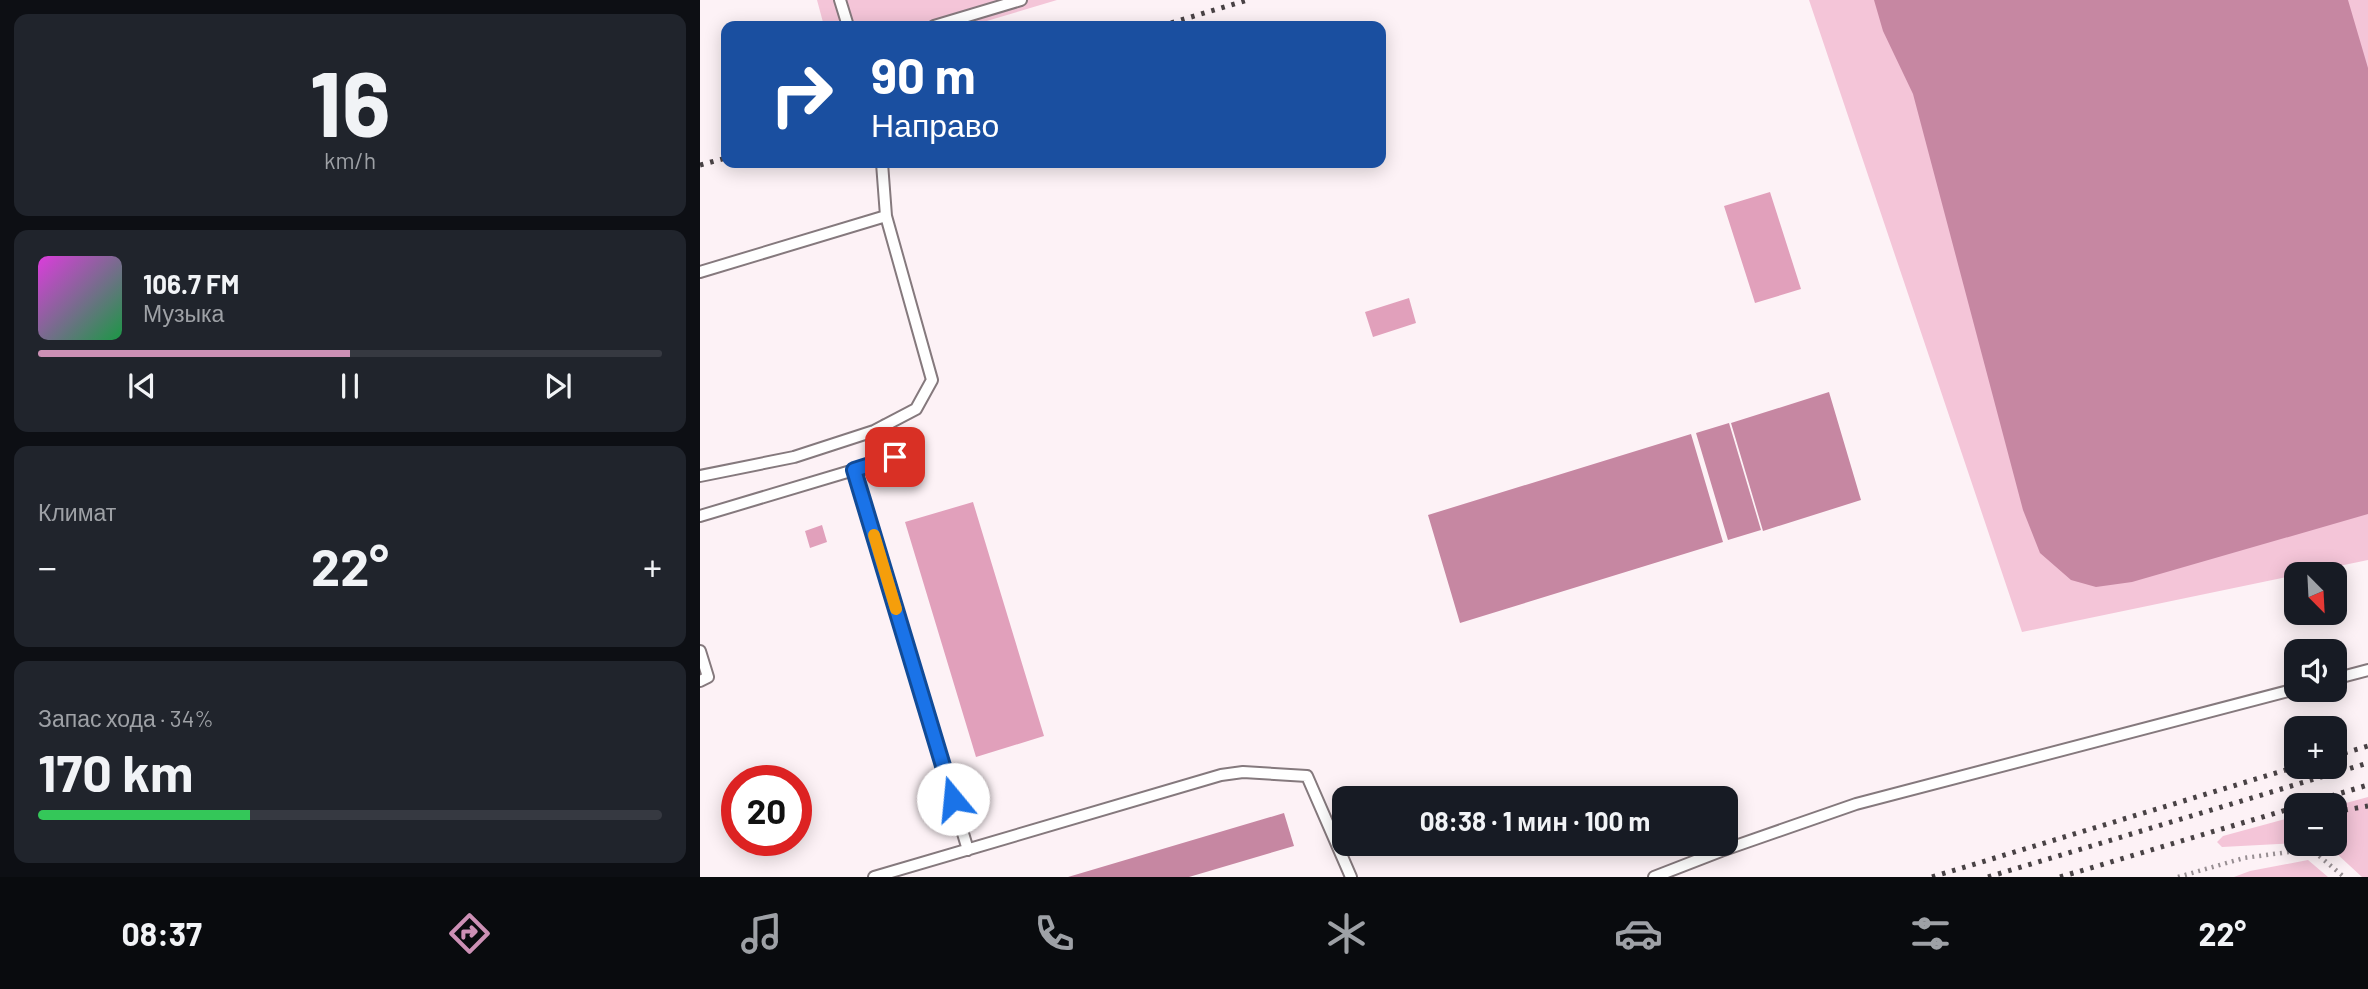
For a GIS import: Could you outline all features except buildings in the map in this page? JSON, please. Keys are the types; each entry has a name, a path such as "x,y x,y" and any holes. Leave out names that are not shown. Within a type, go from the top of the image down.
{"lane":[{"path":"840,0 846,21"},
{"path":"951,21 1021,0"},
{"path":"700,476 794,457 874,431 916,409 932,380 886,215 882,168"},
{"path":"700,272 886,215"},
{"path":"700,516 895,457 885,425"},
{"path":"854,470 968,850"},
{"path":"700,651 708,677 700,681"},
{"path":"2347,676 2368,670"},
{"path":"1654,877 1856,804 2284,692"},
{"path":"874,877 1221,775 1243,772 1307,776 1351,877"}],"path":[{"path":"2178,877 2244,858 2311,849 2344,877"}],"shaded area":[{"path":"817,0 1057,0 987,21 823,21"},
{"path":"1809,0 2368,0 2368,560 2347,564 2347,562 2284,562 2284,577 2022,632"},
{"path":"1874,0 2348,0 2368,68 2368,514 2132,582 2096,587 2071,580 2040,553 2023,510 1913,94 1883,31"},
{"path":"1829,392 1861,500 1763,531 1731,423"},
{"path":"1729,423 1761,530 1728,540 1696,433"},
{"path":"1691,434 1723,542 1460,623 1428,515"},
{"path":"2368,797 2368,877 2362,877 2339,856 2347,856 2347,803"},
{"path":"1284,813 1294,846 1189,877 1068,877"},
{"path":"2284,819 2284,844 2222,847 2217,842 2223,836"},
{"path":"2308,860 2328,877 2234,877 2250,871"}],"railway":[{"path":"1178,21 1248,0"},
{"path":"700,165 721,159"},
{"path":"2347,752 2368,746"},
{"path":"1988,877 2368,763"},
{"path":"1932,877 2284,771"},
{"path":"2341,793 2368,785"},
{"path":"2347,810 2368,806"},
{"path":"2060,877 2284,811"}],"slow traffic":[{"path":"874,535 896,609"}],"route":[{"path":"895,457 854,470 953,799"}]}
